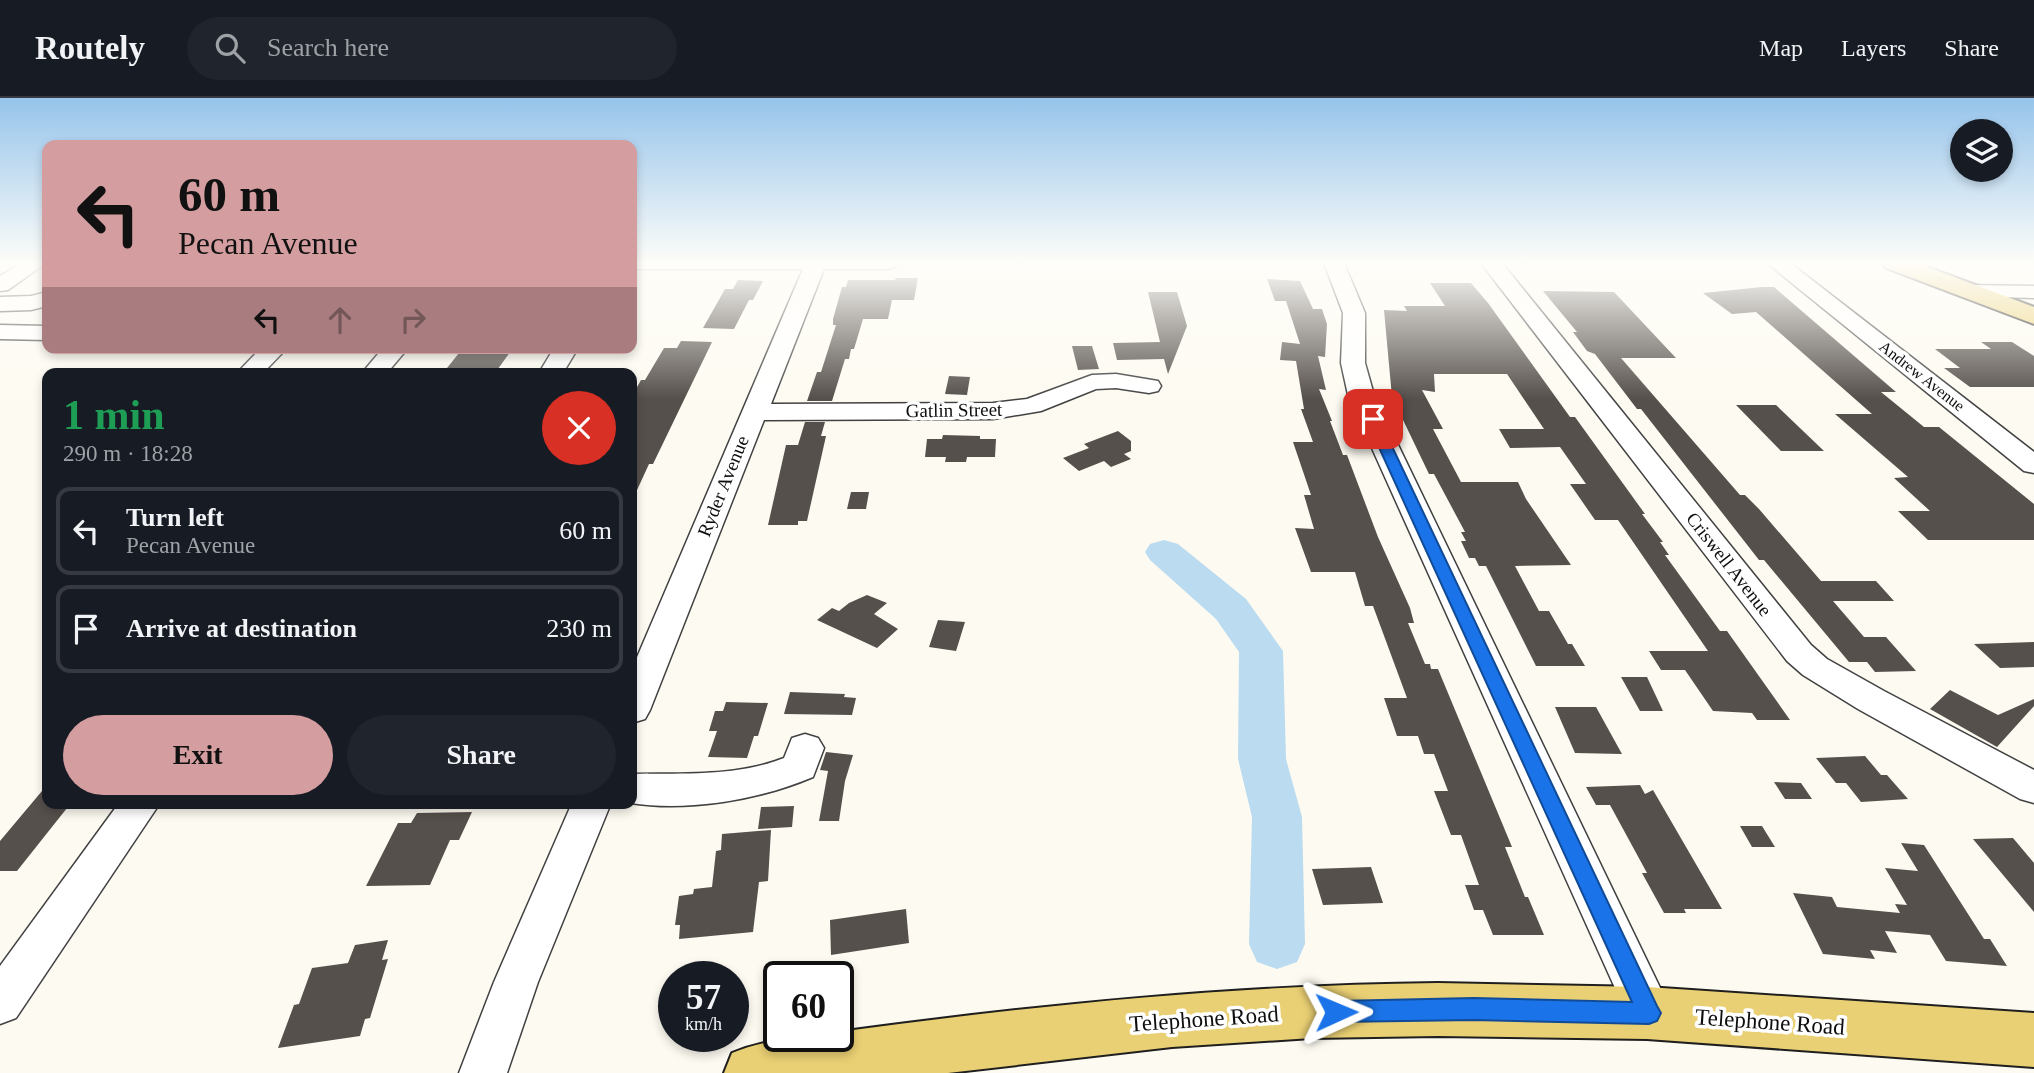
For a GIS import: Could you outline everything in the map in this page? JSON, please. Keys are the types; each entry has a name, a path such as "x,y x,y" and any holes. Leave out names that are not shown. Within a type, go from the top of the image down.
{"main road":[{"path":"2014,308 2034,316"},
{"name":"Telephone Road","path":"753,1073 981,1039 1149,1022 1308,1012 1474,1009 1649,1013 2034,1040"}],"street":[{"path":"0,322 25,308"},
{"name":"Ryder Avenue","path":"637,698 797,308"},
{"path":"1352,308 1353,363 1361,395 1649,1013"},
{"name":"Criswell Avenue","path":"1526,308 1799,653 1815,667 1871,700 2034,788"},
{"name":"Andrew Avenue","path":"1835,308 2034,465"},
{"path":"0,332 42,330"},
{"path":"254,368 269,354"},
{"path":"378,368 391,354"},
{"name":"Gatlin Street","path":"753,412 993,411 1032,406 1091,382 1116,381 1149,386"},
{"path":"637,789 681,789 777,778 800,767 804,748"},
{"path":"0,1003 137,809"},
{"path":"482,1073 516,982 589,809"}],"building":[{"path":"714,308 745,308 734,329 703,328"},
{"path":"836,308 890,308 888,319 863,319 854,349 851,349 849,359 845,359 832,401 807,401 817,372 821,372 836,325 833,325"},
{"path":"1152,308 1182,308 1187,326 1168,374 1164,359 1117,360 1113,343 1160,342"},
{"path":"1288,308 1322,309 1327,324 1325,357 1318,356 1326,390 1319,389 1330,421 1343,455 1347,455 1378,537 1410,608 1414,623 1408,623 1425,664 1430,664 1431,669 1438,669 1512,847 1505,847 1544,935 1493,935 1483,910 1474,910 1465,885 1479,885 1461,835 1451,835 1434,791 1448,791 1434,754 1424,754 1418,736 1397,736 1384,698 1407,698 1373,606 1365,606 1355,572 1311,572 1295,528 1314,529 1304,495 1311,495 1293,442 1313,442 1301,409 1304,409 1296,361 1280,360 1282,342 1300,344"},
{"path":"1406,308 1492,308 1570,417 1575,417 1645,514 1642,514 1663,542 1660,542 1669,555 1665,555 1720,631 1727,631 1790,720 1757,720 1752,713 1713,711 1685,670 1661,670 1649,651 1708,651 1618,520 1595,520 1570,484 1586,484 1560,447 1510,448 1499,429 1544,429 1507,374 1434,374 1435,392 1422,390 1443,429 1433,429 1461,482 1518,482 1526,499 1571,565 1515,566 1539,611 1549,611 1568,644 1572,644 1585,666 1536,666 1486,566 1479,566 1475,558 1469,558 1461,541 1466,541 1461,532 1465,532 1434,474 1429,474 1392,397 1384,310 1407,311"},
{"path":"1558,308 1630,308 1676,358 1621,358 1740,495 1745,495 1759,509 1821,581 1876,581 1894,601 1833,601 1864,637 1886,637 1916,671 1875,672 1867,662 1849,662 1764,560 1759,560 1641,409 1637,409 1595,354 1587,351 1573,332 1577,332"},
{"path":"1724,308 1799,308 1896,392 1881,392 1924,427 1939,427 2034,504 2034,540 1928,540 1898,511 1930,511 1894,478 1908,477 1835,414 1872,414 1756,312 1732,314"},
{"path":"681,341 712,342 653,464 649,464 637,490 637,387 641,380 645,380 664,348 677,348"},
{"path":"1981,342 2012,342 2034,356 2034,387 1970,387 1944,368 1960,368 1935,349 1991,349"},
{"path":"1072,346 1092,346 1099,369 1078,370"},
{"path":"458,354 509,354 499,368 447,368"},
{"path":"949,376 970,377 967,395 945,394"},
{"path":"1736,405 1776,405 1824,451 1781,451"},
{"path":"805,422 825,422 821,436 826,436 807,521 798,521 798,525 768,525 786,445 798,445"},
{"path":"1118,431 1131,441 1131,451 1124,454 1131,459 1111,467 1104,461 1079,471 1063,458 1089,448 1084,444"},
{"path":"943,435 996,439 995,457 967,457 966,462 945,462 946,457 925,457 927,439 942,439"},
{"path":"851,492 869,492 866,509 847,509"},
{"path":"867,595 887,603 874,614 898,629 877,648 817,620 832,608 839,611"},
{"path":"938,620 965,622 956,651 929,647"},
{"path":"2034,642 2034,667 2000,668 1974,644"},
{"path":"1621,677 1647,677 1663,711 1640,711"},
{"path":"1950,690 1998,715 2034,699 2034,706 1997,747 1930,709"},
{"path":"790,692 845,694 844,697 856,698 852,715 784,714"},
{"path":"726,702 768,703 758,736 754,736 747,758 708,757 717,731 709,731 715,711 723,711"},
{"path":"1555,707 1596,707 1622,754 1575,753"},
{"path":"826,752 853,755 845,781 839,821 819,821 828,771 820,770"},
{"path":"1865,756 1881,775 1887,775 1908,799 1861,802 1846,783 1836,783 1816,758"},
{"path":"1774,782 1801,783 1812,799 1785,799"},
{"path":"1640,785 1645,794 1653,790 1722,909 1684,909 1686,913 1664,913 1642,873 1647,873 1610,805 1596,805 1586,787"},
{"path":"42,791 42,809 66,809 17,871 0,871 0,841"},
{"path":"794,806 792,827 758,829 761,807"},
{"path":"472,812 459,840 450,840 430,885 366,886 398,823 411,823 417,813"},
{"path":"1740,826 1762,826 1775,847 1752,847"},
{"path":"771,830 768,881 759,882 753,932 679,939 680,925 675,925 679,896 693,894 694,889 712,887 716,851 721,850 722,834"},
{"path":"2013,838 2034,863 2034,912 1973,839"},
{"path":"1901,843 1924,845 1984,939 1990,939 2007,966 1946,961 1930,935 1885,931 1897,953 1870,950 1875,959 1823,954 1793,893 1832,897 1837,907 1900,913 1895,904 1907,905 1885,868 1918,871"},
{"path":"1371,867 1383,903 1323,905 1312,869"},
{"path":"906,909 909,943 831,955 830,920"},
{"path":"388,940 382,960 388,959 370,1018 365,1019 360,1036 278,1048 294,1005 299,1004 312,968 348,963 355,945"}],"waterway":[{"path":"1164,552 1231,609 1261,651 1262,759 1277,817 1277,944"}],"route":[{"path":"1336,1012 1474,1009 1649,1013 1373,419"}]}
